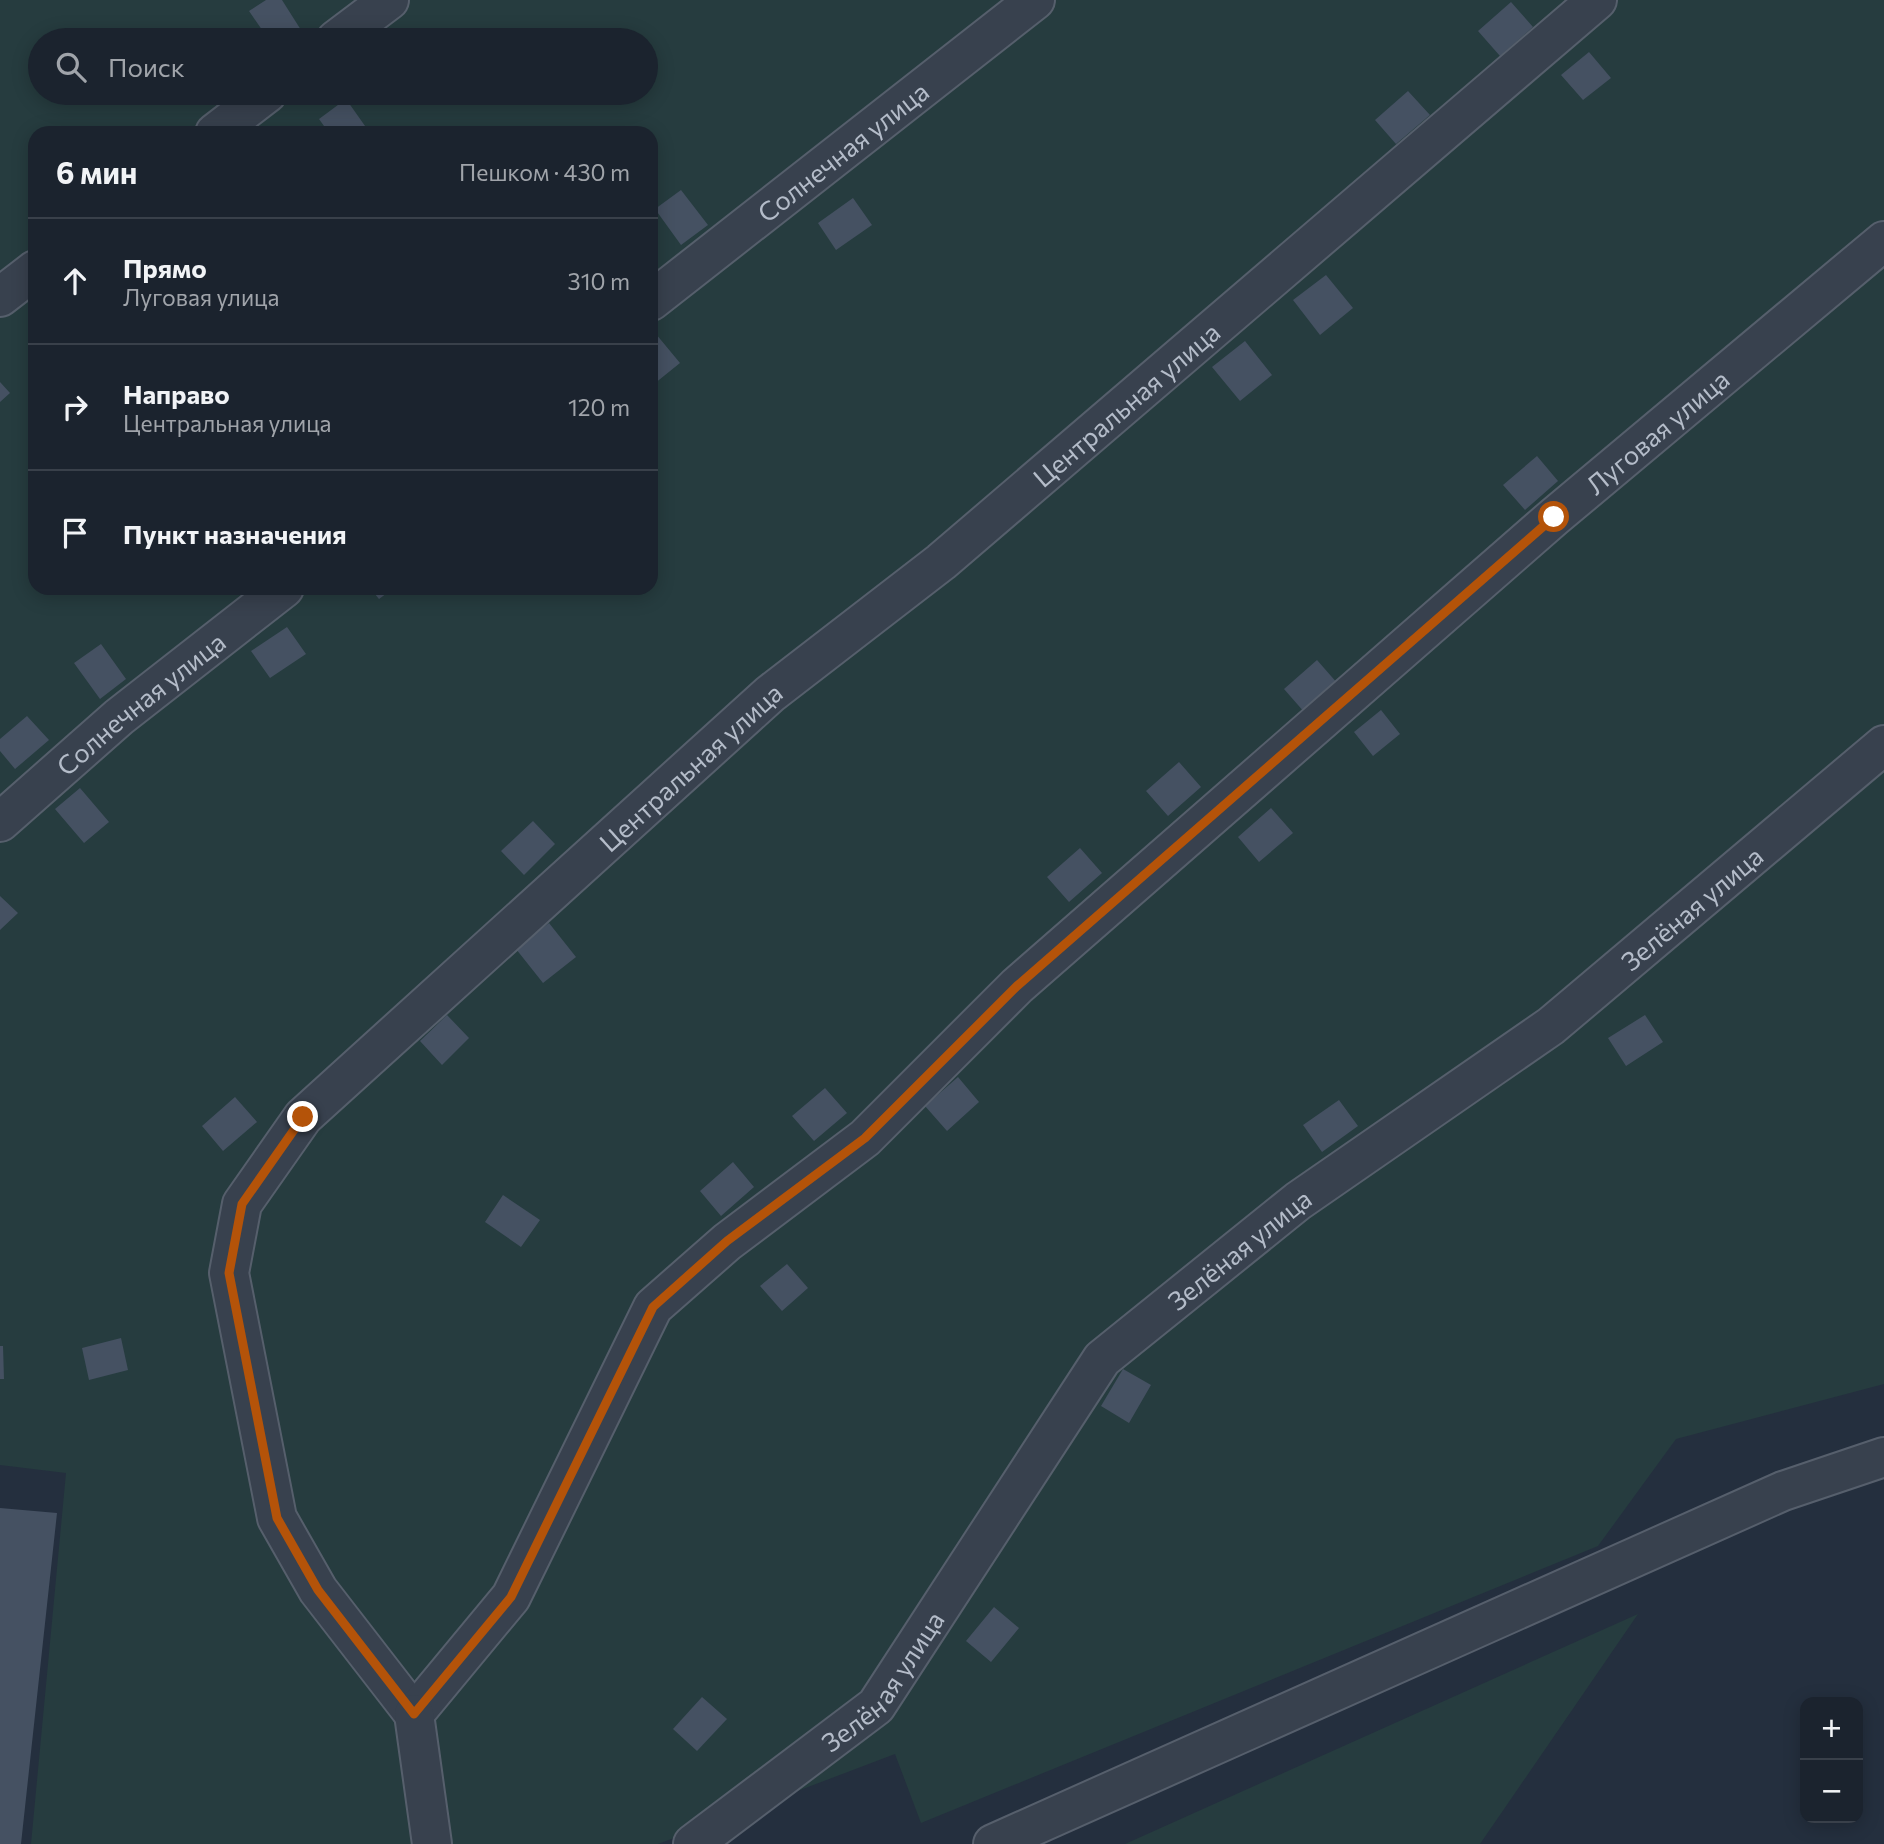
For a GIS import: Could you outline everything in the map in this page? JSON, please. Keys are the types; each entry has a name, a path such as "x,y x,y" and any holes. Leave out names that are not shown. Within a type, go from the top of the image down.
{"street":[{"path":"352,28 389,0"},
{"name":"Солнечная улица","path":"658,295 1035,0"},
{"name":"Центральная улица","path":"414,1714 318,1590 277,1518 229,1273 242,1204 303,1117 770,694 951,553 1597,0"},
{"path":"224,126 251,105"},
{"name":"Луговая улица","path":"414,1714 511,1597 653,1307 727,1241 865,1138 1028,976 1554,517 1884,241"},
{"path":"0,297 28,275"},
{"name":"Солнечная улица","path":"0,822 119,717 275,595"},
{"name":"Зелёная улица","path":"693,1844 876,1706 1102,1359 1298,1201 1551,1026 1884,745"},
{"path":"993,1844 1783,1491 1884,1457"},
{"path":"414,1714 432,1844"}],"green space":[{"path":"0,0 1884,0 1884,1384 1676,1439 1598,1546 921,1823 895,1754 658,1844 31,1844 66,1473 0,1465"},
{"path":"1638,1614 1480,1844 1125,1844"}],"building":[{"path":"266,0 282,0 300,28 261,28 249,11"},
{"path":"1511,2 1533,27 1500,56 1478,31"},
{"path":"1589,52 1611,78 1583,100 1561,75"},
{"path":"1408,91 1430,115 1396,144 1375,120"},
{"path":"338,105 350,105 365,126 324,126 319,119"},
{"path":"681,190 708,225 681,245 658,213 658,207"},
{"path":"853,198 872,225 836,250 818,223"},
{"path":"1326,275 1353,308 1320,335 1293,300"},
{"path":"658,336 680,363 658,381"},
{"path":"1245,341 1272,375 1240,401 1212,367"},
{"path":"0,382 10,393 0,402"},
{"path":"1537,456 1558,481 1525,510 1503,485"},
{"path":"287,627 306,654 270,678 251,651"},
{"path":"101,644 126,679 100,699 74,663"},
{"path":"1317,660 1338,684 1305,713 1284,689"},
{"path":"1381,710 1400,734 1373,756 1354,732"},
{"path":"27,716 49,740 15,769 0,751 0,739"},
{"path":"1179,762 1201,787 1168,816 1146,791"},
{"path":"80,788 109,822 84,843 55,809"},
{"path":"1271,808 1293,833 1259,862 1238,837"},
{"path":"533,821 555,844 524,875 501,851"},
{"path":"1080,848 1102,873 1069,902 1047,877"},
{"path":"0,896 18,913 0,930"},
{"path":"549,923 576,957 543,983 516,949"},
{"path":"447,1015 469,1038 442,1065 420,1041"},
{"path":"1645,1015 1663,1042 1626,1066 1608,1038"},
{"path":"958,1077 979,1102 947,1131 925,1106"},
{"path":"825,1088 847,1113 814,1141 792,1116"},
{"path":"235,1097 257,1122 223,1151 202,1126"},
{"path":"1339,1100 1358,1126 1322,1152 1303,1125"},
{"path":"733,1162 754,1187 721,1216 700,1191"},
{"path":"503,1195 540,1220 521,1247 485,1222"},
{"path":"787,1264 808,1288 782,1311 760,1286"},
{"path":"121,1338 128,1370 89,1380 82,1348"},
{"path":"0,1346 3,1346 4,1379 0,1379"},
{"path":"1123,1369 1151,1385 1129,1423 1101,1406"},
{"path":"0,1508 57,1513 21,1844 0,1844"},
{"path":"994,1607 1019,1628 991,1662 966,1641"},
{"path":"702,1697 727,1719 697,1751 673,1729"}],"route":[{"path":"303,1117 242,1204 229,1273 277,1518 318,1590 414,1714 511,1597 653,1307 727,1241 865,1138 1017,986 1554,517"}]}
